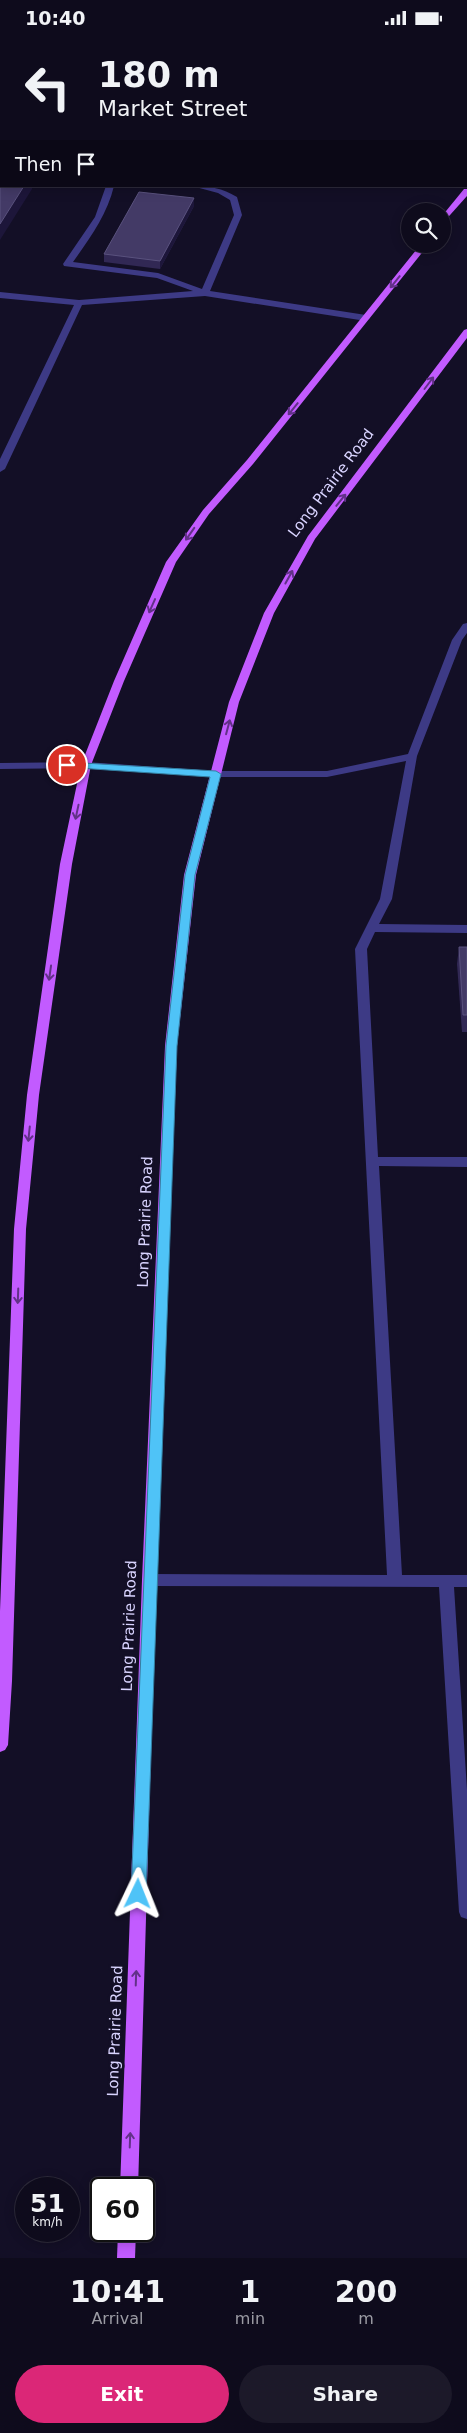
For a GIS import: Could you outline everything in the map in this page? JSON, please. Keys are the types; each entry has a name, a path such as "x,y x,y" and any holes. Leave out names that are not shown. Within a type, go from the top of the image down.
{"main road":[{"path":"451,211 467,191"},
{"path":"0,1745 5,1681 20,1229 33,1095 64,873 86,765 119,681 171,562 206,512 250,463 418,253"},
{"name":"Long Prairie Road","path":"129,2177 149,1579 171,1046 190,875 234,702 269,613 311,538 467,332"},
{"path":"126,2258 127,2242"}],"street":[{"path":"110,187 108,199 96,222 67,264 158,276 206,293 366,318"},
{"path":"201,187 221,191 234,199 238,215 206,293"},
{"path":"0,295 79,303 206,293"},
{"path":"0,469 17,430 56,355 79,303"},
{"path":"395,1580 361,949 386,899 412,756 467,626"},
{"path":"0,766 86,765 216,774 327,774 412,756"},
{"path":"372,928 467,929"},
{"path":"373,1161 467,1162"},
{"path":"149,1579 467,1581"},
{"path":"446,1580 467,1912"}],"building":[{"path":"0,187 23,187 0,224"},
{"path":"139,192 194,198 160,261 104,254"},
{"path":"459,947 467,947 467,1015 463,1015"}],"route":[{"path":"67,765 216,774 190,875 171,1046 138,1894"}]}
